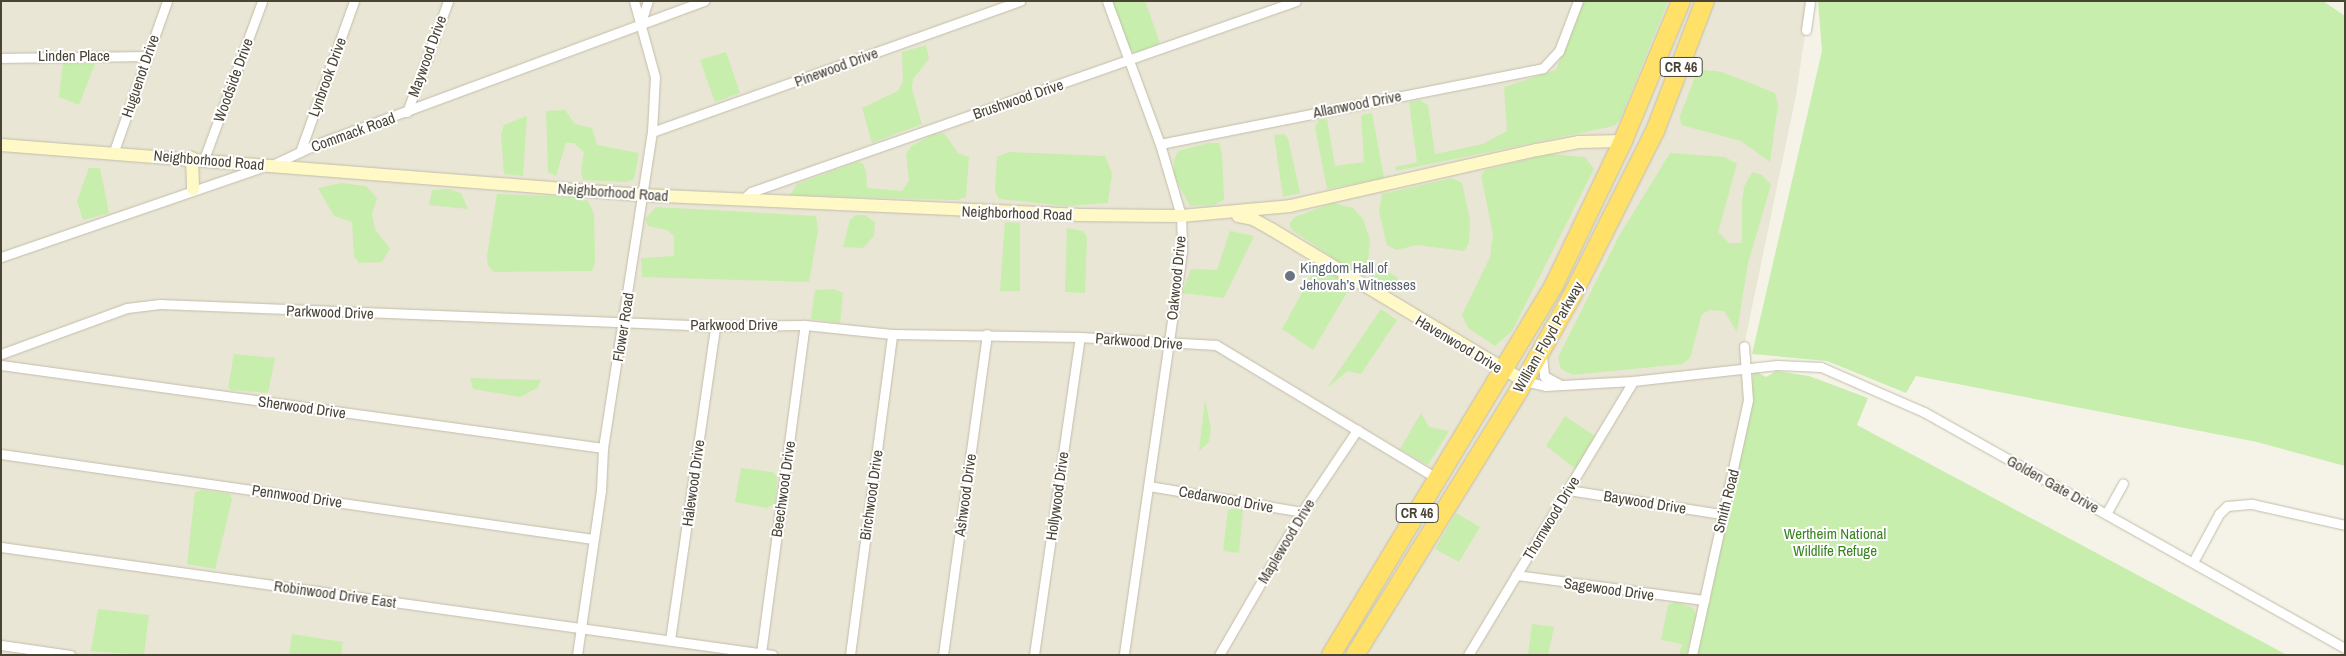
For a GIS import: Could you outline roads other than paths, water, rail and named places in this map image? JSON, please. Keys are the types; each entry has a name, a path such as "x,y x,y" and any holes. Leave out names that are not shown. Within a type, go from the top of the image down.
{"highway":[{"name":"William Floyd Parkway","path":"1331,655 1504,371 1579,237 1624,142 1681,1"},
{"name":"William Floyd Parkway","path":"1355,655 1524,381 1599,245 1655,131 1705,1"}],"main road":[{"path":"1264,225 1271,212 1290,206 1571,144 1624,142"},
{"name":"Neighborhood Road","path":"1,145 114,151 641,194 742,200 1078,215 1181,216 1226,214"},
{"path":"193,189 198,159"},
{"path":"1226,214 1290,206"},
{"name":"Havenwood Drive","path":"1226,214 1253,219 1264,225 1504,371 1524,381"}],"street":[{"name":"Huguenot Drive","path":"114,151 167,1"},
{"name":"Woodside Drive","path":"198,159 262,1"},
{"name":"Lynbrook Drive","path":"300,152 354,1"},
{"name":"Maywood Drive","path":"407,112 448,1"},
{"name":"Flower Road","path":"577,655 604,448 625,323 641,194 652,132 655,77 634,1"},
{"path":"641,22 648,1"},
{"name":"Commack Road","path":"1,257 193,189 273,165 300,152 641,22 704,1"},
{"name":"Pinewood Drive","path":"652,132 1020,1"},
{"name":"Oakwood Drive","path":"1107,1 1160,144 1181,216 1182,251 1124,655"},
{"name":"Brushwood Drive","path":"742,200 751,192 1296,1"},
{"name":"Allanwood Drive","path":"1160,144 1518,75 1543,68 1553,61 1578,1"},
{"path":"1806,30 1810,1"},
{"name":"Linden Place","path":"1,58 147,56"},
{"name":"Parkwood Drive","path":"1,354 127,308 160,304 716,326 804,325 892,334 987,334 1080,337 1168,344 1216,345 1253,364 1438,479"},
{"name":"Beechwood Drive","path":"761,653 804,325"},
{"name":"Halewood Drive","path":"670,640 716,326"},
{"name":"Birchwood Drive","path":"850,655 892,334"},
{"name":"Ashwood Drive","path":"943,655 987,334"},
{"name":"Hollywood Drive","path":"1034,655 1080,337"},
{"name":"Smith Road","path":"1692,655 1748,400 1744,346"},
{"path":"1544,347 1542,371 1548,379 1561,385"},
{"name":"Golden Gate Drive","path":"1746,368 1800,364 1821,367 1924,412 2345,648"},
{"name":"Sherwood Drive","path":"1,365 604,448"},
{"name":"Havenwood Drive","path":"1524,381 1561,385 1633,381 1746,368"},
{"name":"Thornwood Drive","path":"1468,655 1633,381"},
{"name":"Maplewood Drive","path":"1219,655 1302,512 1357,430"},
{"name":"Pennwood Drive","path":"1,454 593,539"},
{"path":"2106,514 2123,483"},
{"name":"Cedarwood Drive","path":"1149,486 1302,512"},
{"name":"Baywood Drive","path":"1568,490 1722,514"},
{"path":"2193,562 2219,514 2228,506 2252,504 2345,525"},
{"name":"Robinwood Drive East","path":"1,547 772,655"},
{"name":"Sagewood Drive","path":"1516,575 1704,600"},
{"path":"1,645 70,655"}],"place":[{"name":"Kingdom Hall of Jehovah’s Witnesses","path":"1290,276"}],"park label":[{"name":"Wertheim National Wildlife Refuge","path":"1835,542"}]}
